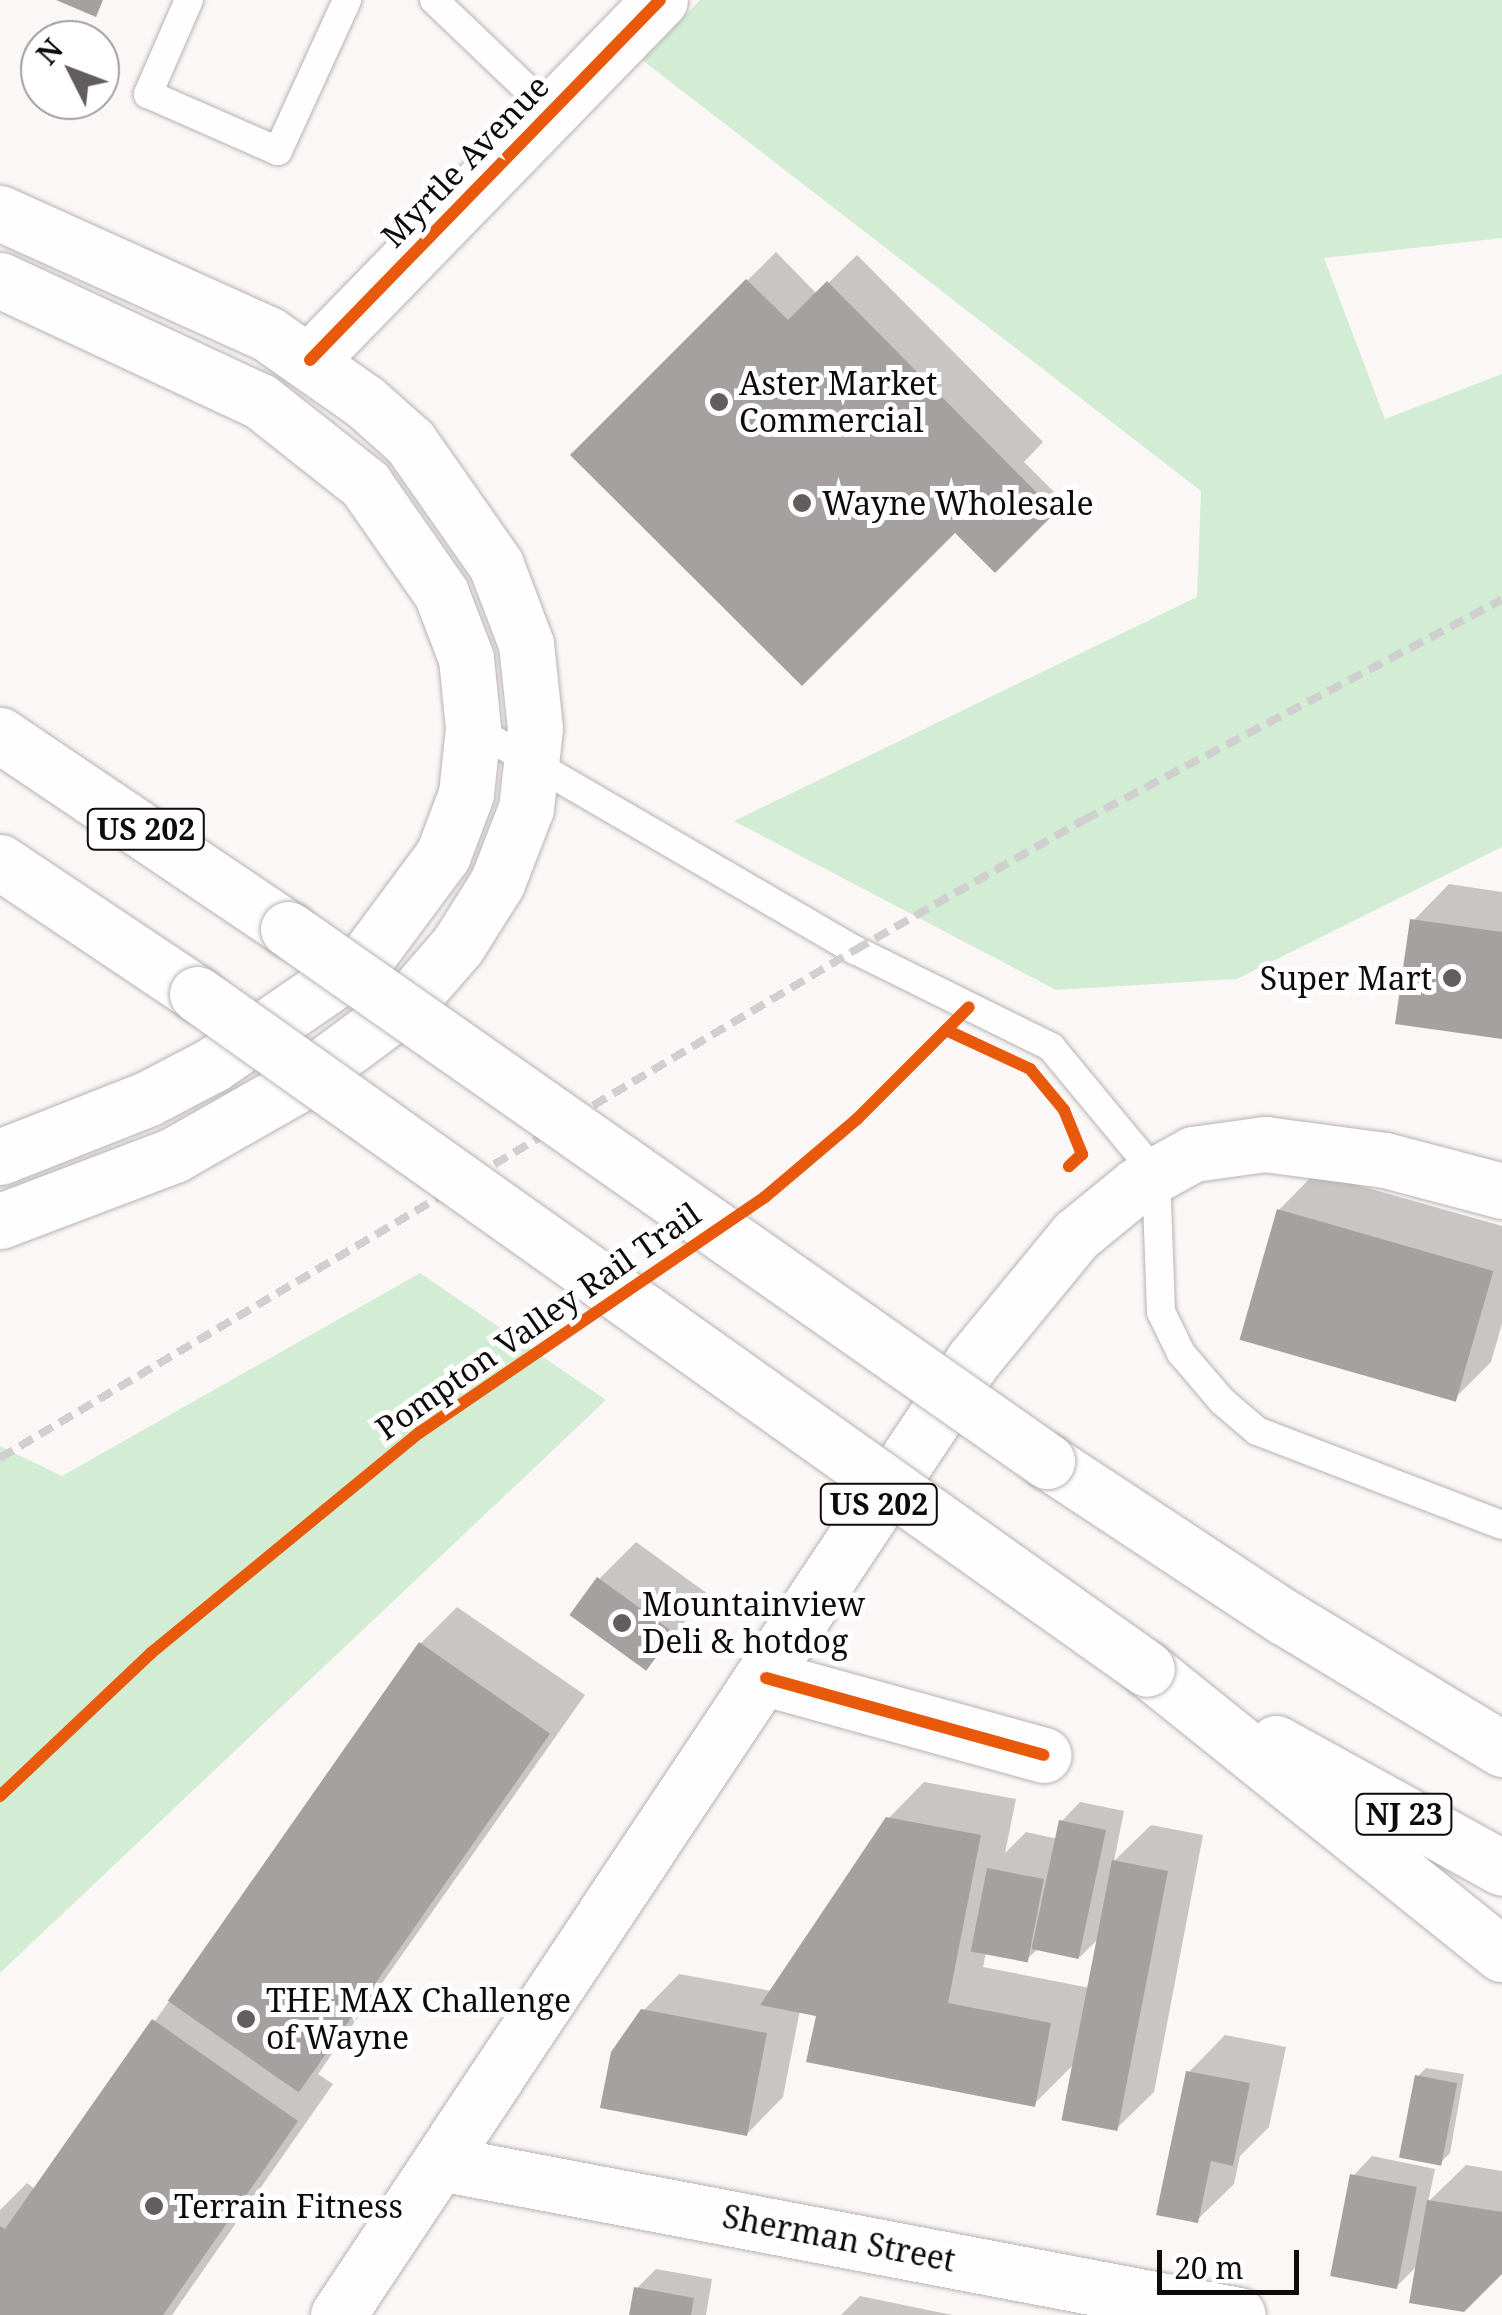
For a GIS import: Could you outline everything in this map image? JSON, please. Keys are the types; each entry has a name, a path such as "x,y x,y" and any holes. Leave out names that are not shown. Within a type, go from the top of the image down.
{"main road":[{"name":"Myrtle Avenue","path":"310,360 660,0"},
{"path":"0,213 225,312 310,360 410,442 496,565 526,644 533,761 526,808 497,882 458,944 408,1003 297,1085 174,1155 0,1221"},
{"path":"0,280 260,401 365,484 441,593 466,658 473,728 466,794 443,855 366,960 212,1065 115,1113 0,1157"},
{"name":"US 202","path":"0,735 288,929 1047,1461 1284,1618 1502,1749"},
{"name":"US 202","path":"0,862 197,994 1148,1669"},
{"path":"0,876 69,906"},
{"name":"US 202","path":"338,2315 1016,1302 1076,1235 1156,1174 1193,1154 1266,1144 1385,1160 1502,1192"},
{"name":"NJ 23","path":"1148,1669 1297,1774 1502,1868"},
{"path":"766,1678 1044,1755"},
{"path":"1297,1774 1502,1954"},
{"name":"Sherman Street","path":"440,2162 1238,2315"}],"lane":[{"path":"189,0 148,94 278,150 346,0"},
{"path":"434,0 551,112"},
{"path":"473,728 855,950 1051,1047 1156,1174 1161,1312 1181,1353 1222,1401 1256,1431 1502,1525"}],"green space":[{"path":"700,0 1502,0 1502,238 1324,258 1385,419 1502,374 1502,847 1237,979 1056,990 734,821 1197,597 1201,491 642,60"},
{"path":"420,1273 606,1400 0,1973 0,1446 62,1476"}],"building":[{"path":"56,0 103,0 96,17"},
{"name":"Wayne Wholesale","path":"746,279 788,320 827,281 1056,512 995,573 955,533 802,686 570,455"},
{"name":"Super Mart","path":"1410,919 1502,932 1502,1039 1395,1024"},
{"path":"1277,1209 1493,1271 1456,1402 1240,1340"},
{"name":"Mountainview Deli & hotdog","path":"597,1577 674,1633 646,1671 569,1615"},
{"path":"419,1642 550,1734 299,2093 168,2001"},
{"path":"886,1817 981,1835 948,2003 1051,2023 1035,2107 806,2062 816,2016 760,2005"},
{"path":"1059,1820 1106,1830 1079,1959 1032,1949"},
{"path":"1112,1860 1168,1871 1117,2131 1061,2120"},
{"path":"987,1868 1044,1879 1028,1963 971,1951"},
{"path":"641,2009 767,2033 747,2136 600,2108 611,2052"},
{"path":"152,2019 298,2121 163,2315 0,2315 0,2226 5,2229"},
{"path":"1186,2071 1250,2083 1233,2166 1211,2161 1198,2223 1156,2215"},
{"path":"1415,2075 1457,2083 1441,2166 1399,2157"},
{"path":"1350,2174 1417,2187 1397,2289 1330,2276"},
{"path":"1427,2200 1502,2212 1502,2274 1464,2312 1409,2303"},
{"path":"634,2287 694,2298 691,2315 629,2315"}],"railway":[{"path":"0,1458 855,950 1084,820 1502,600"}],"cycle path":[{"path":"310,360 660,0"},
{"name":"Pompton Valley Rail Trail","path":"0,1796 151,1653 419,1433 765,1197 857,1119 969,1007"},
{"path":"946,1030 1030,1069 1064,1110 1082,1154 1069,1166"},
{"path":"766,1678 1044,1755"}],"place":[{"name":"Aster Market Commercial","path":"719,402"},
{"name":"Wayne Wholesale","path":"802,503"},
{"name":"Super Mart","path":"1452,978"},
{"name":"Mountainview Deli & hotdog","path":"622,1623"},
{"name":"THE MAX Challenge of Wayne","path":"246,2019"},
{"name":"Terrain Fitness","path":"154,2206"}]}
